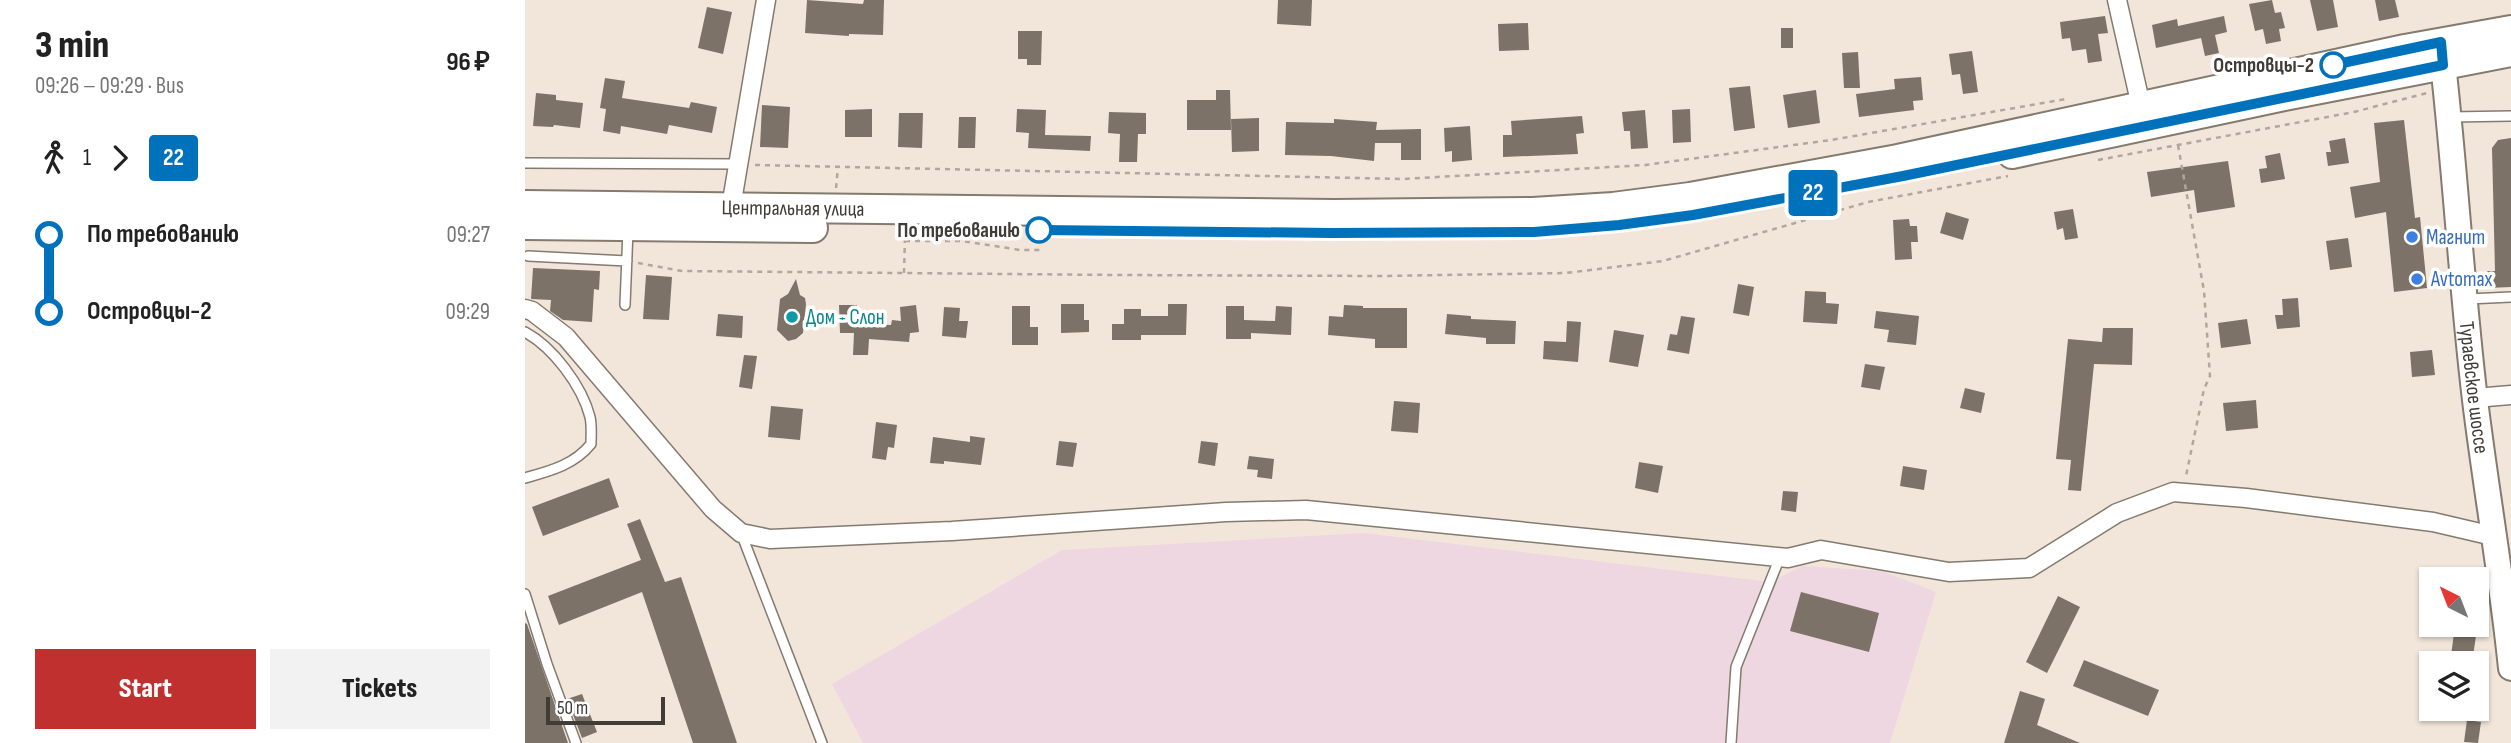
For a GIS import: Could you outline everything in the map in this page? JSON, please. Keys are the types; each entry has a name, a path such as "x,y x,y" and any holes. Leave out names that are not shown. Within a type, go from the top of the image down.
{"main road":[{"name":"Центральная улица","path":"525,205 1347,214 1533,212 1613,207 1690,197 1898,159 2141,106 2443,65 2511,30"},
{"name":"Центральная улица","path":"525,225 1332,233 1534,232 1619,225 1693,215 1903,176 2511,51"},
{"name":"Тураевское шоссе","path":"2443,65 2475,398 2493,536 2508,604 2511,668"}],"street":[{"path":"731,207 766,0"},
{"path":"2117,0 2141,106"},
{"path":"525,309 532,311 566,337 713,509 741,533 770,539 952,531 1226,512 1306,510 1788,558 1821,550 1949,572 2029,568 2117,513 2173,492 2433,522 2493,536"},
{"path":"2475,398 2511,395"}],"lane":[{"path":"2448,117 2511,116"},
{"path":"525,163 738,164"},
{"path":"625,306 629,226"},
{"path":"528,256 627,261"},
{"path":"2466,299 2511,298"},
{"path":"525,332 536,338 568,370 590,417 591,444 581,457 551,471 525,478"},
{"path":"741,533 822,743"},
{"path":"1731,743 1737,667 1780,557"},
{"path":"525,594 576,743"}],"path":[{"path":"2091,161 2354,112 2443,65"},
{"path":"738,164 1403,179 1645,165 1831,140 2060,100"},
{"path":"2178,145 2204,291 2210,376 2204,389 2182,493"},
{"path":"836,188 838,167"},
{"path":"627,261 682,271 1355,276 1566,273 1663,261 1868,202 1999,178"},
{"path":"904,273 905,239 962,241 1020,250 1042,250"}],"shaded area":[{"path":"1364,533 1770,582 1802,566 1882,571 1936,592 1890,743 863,743 832,684 1062,550"}],"building":[{"path":"807,0 863,4 864,0 884,0 883,35 805,33"},
{"path":"1278,0 1312,0 1311,26 1277,24"},
{"path":"2272,0 2275,13 2281,12 2285,28 2279,29 2281,41 2266,44 2263,29 2255,31 2249,4"},
{"path":"2310,0 2333,0 2338,27 2317,31"},
{"path":"2375,0 2395,0 2399,17 2379,21"},
{"path":"707,7 732,12 723,54 698,48"},
{"path":"2105,16 2108,33 2098,34 2102,61 2088,63 2086,49 2072,51 2070,38 2062,39 2060,22"},
{"path":"2224,16 2227,32 2215,35 2219,53 2205,56 2201,38 2156,48 2152,25 2177,19 2178,26"},
{"path":"1528,23 1529,50 1499,51 1498,24"},
{"path":"1781,28 1793,28 1793,48 1781,48"},
{"path":"1018,31 1042,31 1041,65 1027,65 1027,59 1018,59"},
{"path":"1972,51 1978,92 1963,94 1960,74 1952,75 1949,54"},
{"path":"1858,52 1860,88 1844,88 1842,53"},
{"path":"1921,77 1923,100 1913,101 1914,110 1859,117 1856,94 1895,89 1894,79"},
{"path":"605,78 625,81 622,98 689,108 691,102 717,107 712,133 669,125 667,134 621,126 620,134 603,131 606,109 600,108"},
{"path":"1750,86 1755,128 1734,131 1729,88"},
{"path":"1216,90 1230,90 1231,130 1187,130 1187,100 1216,100"},
{"path":"1816,90 1820,123 1788,128 1783,95"},
{"path":"536,93 556,95 556,100 583,103 580,128 533,126"},
{"path":"762,105 790,107 788,148 760,147"},
{"path":"872,109 872,137 845,137 845,110"},
{"path":"1017,109 1046,110 1045,135 1091,136 1090,151 1028,148 1029,133 1016,132"},
{"path":"1690,109 1691,142 1673,143 1672,110"},
{"path":"1645,110 1648,148 1631,149 1630,131 1624,131 1622,112"},
{"path":"1109,112 1146,113 1146,134 1138,134 1137,162 1119,162 1120,134 1108,133"},
{"path":"899,113 923,113 922,148 898,147"},
{"path":"1582,116 1584,133 1576,134 1578,154 1503,157 1503,135 1512,135 1511,121"},
{"path":"959,117 976,117 975,148 958,148"},
{"path":"1259,118 1259,151 1232,152 1231,119"},
{"path":"1334,119 1377,122 1376,130 1421,129 1421,160 1401,160 1401,143 1375,143 1374,161 1285,155 1286,122 1334,123"},
{"path":"2404,120 2415,218 2420,217 2427,288 2394,292 2386,212 2355,218 2350,187 2380,182 2374,123"},
{"path":"1470,126 1472,160 1452,162 1452,151 1445,152 1444,128"},
{"path":"2345,138 2349,163 2328,166 2326,152 2331,152 2329,141"},
{"path":"2511,138 2511,287 2487,288 2487,271 2495,271 2492,148 2498,140"},
{"path":"2280,153 2285,179 2261,183 2259,169 2267,168 2265,156"},
{"path":"2228,161 2235,207 2197,213 2194,190 2151,197 2147,172"},
{"path":"2073,209 2078,238 2065,240 2063,228 2057,230 2054,212"},
{"path":"1946,212 1969,219 1963,240 1940,233"},
{"path":"1909,219 1910,226 1917,226 1918,242 1911,242 1912,259 1895,260 1893,220"},
{"path":"2348,238 2352,267 2330,270 2326,241"},
{"path":"533,268 600,271 599,290 594,289 592,322 563,320 550,311 551,300 531,299"},
{"path":"646,275 672,277 669,320 643,319"},
{"name":"Дом - Слон","path":"796,279 800,295 805,298 806,304 803,333 788,341 777,330 780,299 788,294"},
{"path":"1738,284 1754,287 1749,316 1733,313"},
{"path":"1805,291 1826,292 1826,303 1839,304 1837,324 1803,322"},
{"path":"2298,298 2300,327 2277,329 2275,315 2283,315 2282,299"},
{"path":"1061,304 1084,304 1084,320 1089,320 1089,332 1061,333"},
{"path":"1168,304 1187,304 1186,335 1141,335 1141,340 1112,340 1112,324 1124,324 1124,309 1141,309 1141,316 1168,316"},
{"path":"839,305 857,305 857,323 891,325 892,320 901,321 900,307 916,305 919,332 910,333 909,342 869,339 868,355 853,355 854,333 840,333"},
{"path":"1344,305 1407,308 1407,348 1375,348 1375,339 1328,335 1329,316 1343,317"},
{"path":"1012,306 1030,306 1030,327 1038,327 1038,345 1012,345"},
{"path":"1226,306 1244,306 1244,320 1275,321 1276,306 1292,307 1291,335 1251,333 1251,339 1226,339"},
{"path":"944,307 960,308 959,321 968,321 966,338 942,336"},
{"path":"1876,311 1919,316 1916,345 1887,342 1889,330 1874,328"},
{"path":"718,314 743,316 742,338 716,336"},
{"path":"1447,314 1471,316 1471,319 1516,321 1515,344 1486,344 1486,338 1445,334"},
{"path":"1681,316 1695,318 1689,354 1667,350 1670,334 1677,335"},
{"path":"2247,319 2251,344 2221,348 2218,323"},
{"path":"1567,321 1581,322 1578,362 1543,359 1544,341 1566,342"},
{"path":"2103,328 2133,328 2132,365 2094,364 2081,491 2068,490 2071,460 2056,459 2068,339 2102,342"},
{"path":"1614,330 1644,335 1638,367 1609,362"},
{"path":"2432,350 2435,375 2412,377 2410,352"},
{"path":"744,355 757,356 752,389 739,387"},
{"path":"1865,364 1885,367 1880,390 1861,387"},
{"path":"1965,388 1985,393 1981,413 1960,408"},
{"path":"2256,400 2258,428 2226,431 2223,403"},
{"path":"1394,401 1420,403 1418,433 1391,431"},
{"path":"771,406 803,409 800,440 768,437"},
{"path":"876,422 897,425 894,448 888,447 886,460 872,458"},
{"path":"970,436 985,438 981,465 944,461 944,464 930,463 933,437 970,442"},
{"path":"1059,441 1077,443 1073,467 1056,465"},
{"path":"1201,441 1218,443 1215,466 1198,463"},
{"path":"1249,456 1274,459 1272,479 1257,477 1258,470 1247,469"},
{"path":"1639,462 1663,466 1658,493 1635,488"},
{"path":"1903,466 1927,470 1924,490 1900,486"},
{"path":"609,478 619,507 543,536 532,507"},
{"path":"1783,491 1798,492 1796,512 1781,510"},
{"path":"640,519 665,582 681,577 737,743 693,743 642,592 559,625 548,596 641,560 627,524"},
{"path":"1801,592 1879,613 1869,652 1790,631"},
{"path":"2058,596 2080,607 2047,673 2026,662"},
{"path":"525,623 527,624 568,743 525,743"},
{"path":"2454,637 2476,637 2474,651 2452,651"},
{"path":"2084,660 2159,690 2148,716 2073,686"},
{"path":"2020,691 2045,699 2037,725 2080,743 2004,743"},
{"path":"582,694 597,732 582,738 567,699"},
{"path":"2467,721 2481,722 2478,743 2464,742"}],"bus line":[{"name":"22","path":"1039,230 1534,232 1619,225 1693,215 1903,176 2443,65 2441,42 2333,65"}],"place":[{"name":"Островцы-2","path":"2333,65"},
{"name":"По требованию","path":"1039,230"},
{"name":"Магнит","path":"2412,237"},
{"name":"Avtomax","path":"2417,279"},
{"name":"Дом - Слон","path":"792,317"}]}
